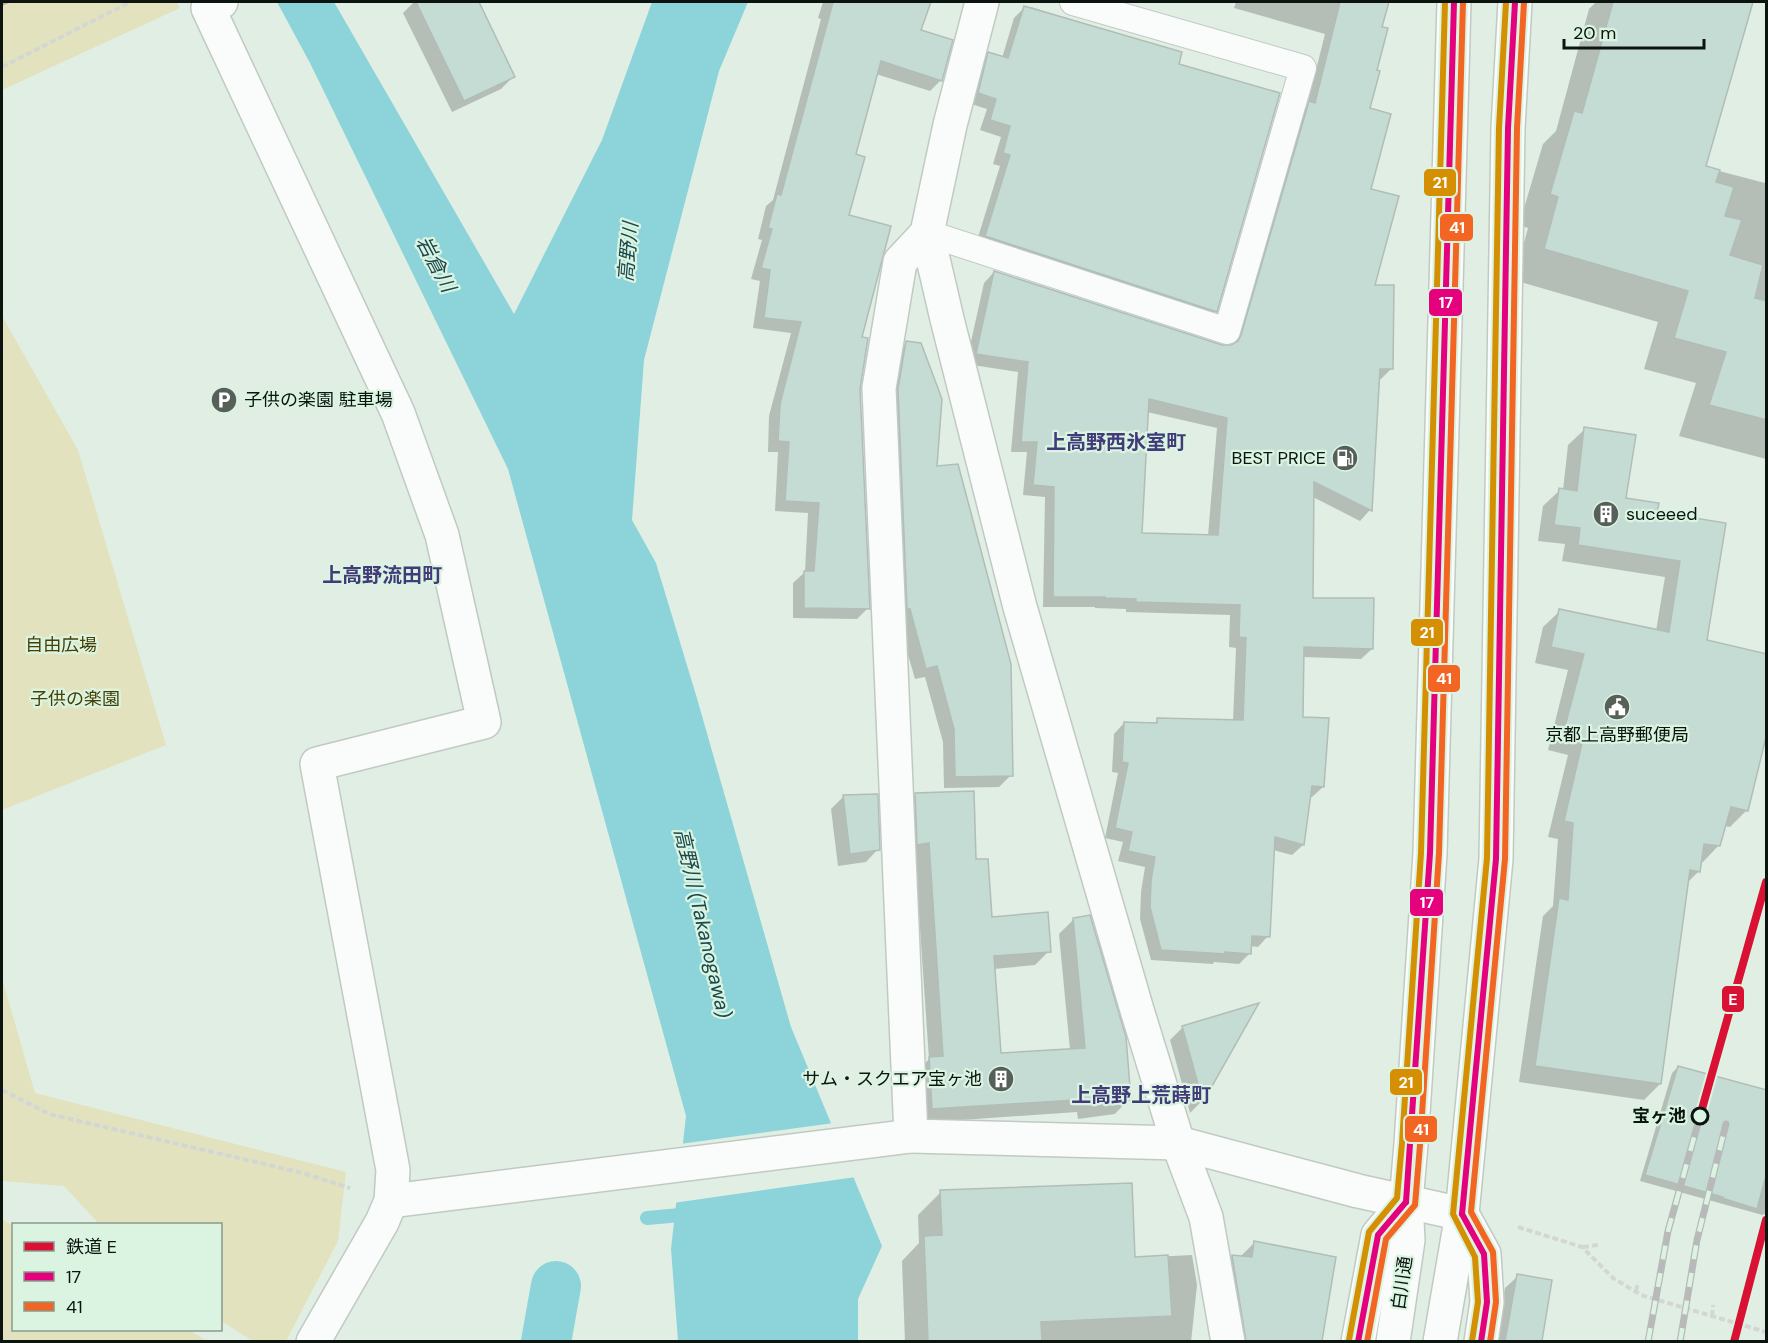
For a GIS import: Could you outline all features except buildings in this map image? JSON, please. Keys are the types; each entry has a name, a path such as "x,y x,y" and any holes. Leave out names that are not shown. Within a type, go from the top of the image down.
{"main road":[{"path":"982,2 950,125 927,233 1020,607 1137,1010 1178,1143 1206,1217 1228,1341"},
{"name":"白川通","path":"1393,1341 1408,1240 1406,1202 1430,854 1454,2"},
{"path":"1440,1341 1462,1214 1497,859 1508,128 1515,2"},
{"path":"211,4 398,412 442,535 484,722 317,764 393,1170 391,1201 382,1222 313,1341"},
{"path":"898,1138 879,388 900,262 927,233"},
{"path":"391,1201 898,1138 1178,1143 1358,1191 1462,1214 1484,1254 1487,1302 1481,1341"},
{"path":"1358,1341 1378,1235 1406,1202"}],"lane":[{"path":"927,233 1227,331 1303,68 1073,2"}],"path":[{"path":"2,67 130,2"},
{"path":"2,1090 49,1114 303,1173 391,1201"},
{"path":"1519,1227 1582,1247 1598,1245"},
{"path":"1582,1247 1612,1278 1641,1295 1767,1332"},
{"path":"1636,1291 1638,1282"},
{"path":"1712,1316 1713,1305"}],"green space":[{"path":"2,2 176,2 180,8 2,90"},
{"name":"子供の楽園","path":"2,316 78,450 166,745 2,810"},
{"path":"2,978 35,1093 346,1172 338,1241 286,1341 253,1341 222,1322 222,1223 98,1223 64,1186 2,1181"},
{"path":"2,1219 12,1225 12,1331 191,1331 207,1341 2,1341"}],"water":[{"path":"277,2 334,2 514,314 602,140 652,2 748,2 719,71 644,360 632,520 656,563 791,1027 882,1246 858,1299 858,1341 678,1341 671,1249 686,1116 508,469 310,63"}],"pier":[{"path":"834,1123 856,1177 673,1203 680,1144"}],"waterway":[{"path":"647,1218 692,1214"},
{"path":"546,1342 556,1286"}],"railway":[{"path":"1648,1342 1668,1231 1700,1116"},
{"path":"1680,1342 1697,1240 1726,1124"}],"rail line":[{"name":"E","path":"1700,1116 1766,882"},
{"name":"E","path":"1734,1342 1766,1220"}],"transit line":[{"name":"21","path":"1349,1340 1369,1232 1397,1198 1402,1143 1421,853 1445,2"},
{"name":"17","path":"1406,1202 1430,853 1454,2"},
{"name":"41","path":"1367,1342 1386,1239 1415,1205 1420,1145 1439,853 1463,2"},
{"name":"21","path":"1472,1341 1478,1302 1475,1257 1453,1214 1487,858 1499,128 1506,2"},
{"name":"17","path":"1462,1214 1496,859 1508,128 1515,2"},
{"name":"41","path":"1490,1342 1496,1302 1493,1252 1471,1212 1505,859 1517,128 1524,2"},
{"name":"17","path":"1358,1342 1378,1235 1406,1202"},
{"name":"17","path":"1462,1214 1484,1254 1487,1302 1481,1342"}],"place":[{"name":"子供の楽園 駐車場","path":"224,400"},
{"name":"BEST PRICE","path":"1345,458"},
{"name":"suceeed","path":"1606,514"},
{"name":"京都上高野郵便局","path":"1617,707"},
{"name":"サム・スクエア宝ヶ池","path":"1001,1079"},
{"name":"宝ヶ池","path":"1700,1116"}],"district":[{"name":"上高野西氷室町","path":"1116,442"},
{"name":"上高野流田町","path":"382,575"},
{"name":"上高野上荒蒔町","path":"1141,1095"}],"water label":[{"name":"高野川","path":"628,252"},
{"name":"岩倉川","path":"436,264"},
{"name":"高野川 (Takanogawa)","path":"703,923"}],"park label":[{"name":"自由広場","path":"61,645"}]}
